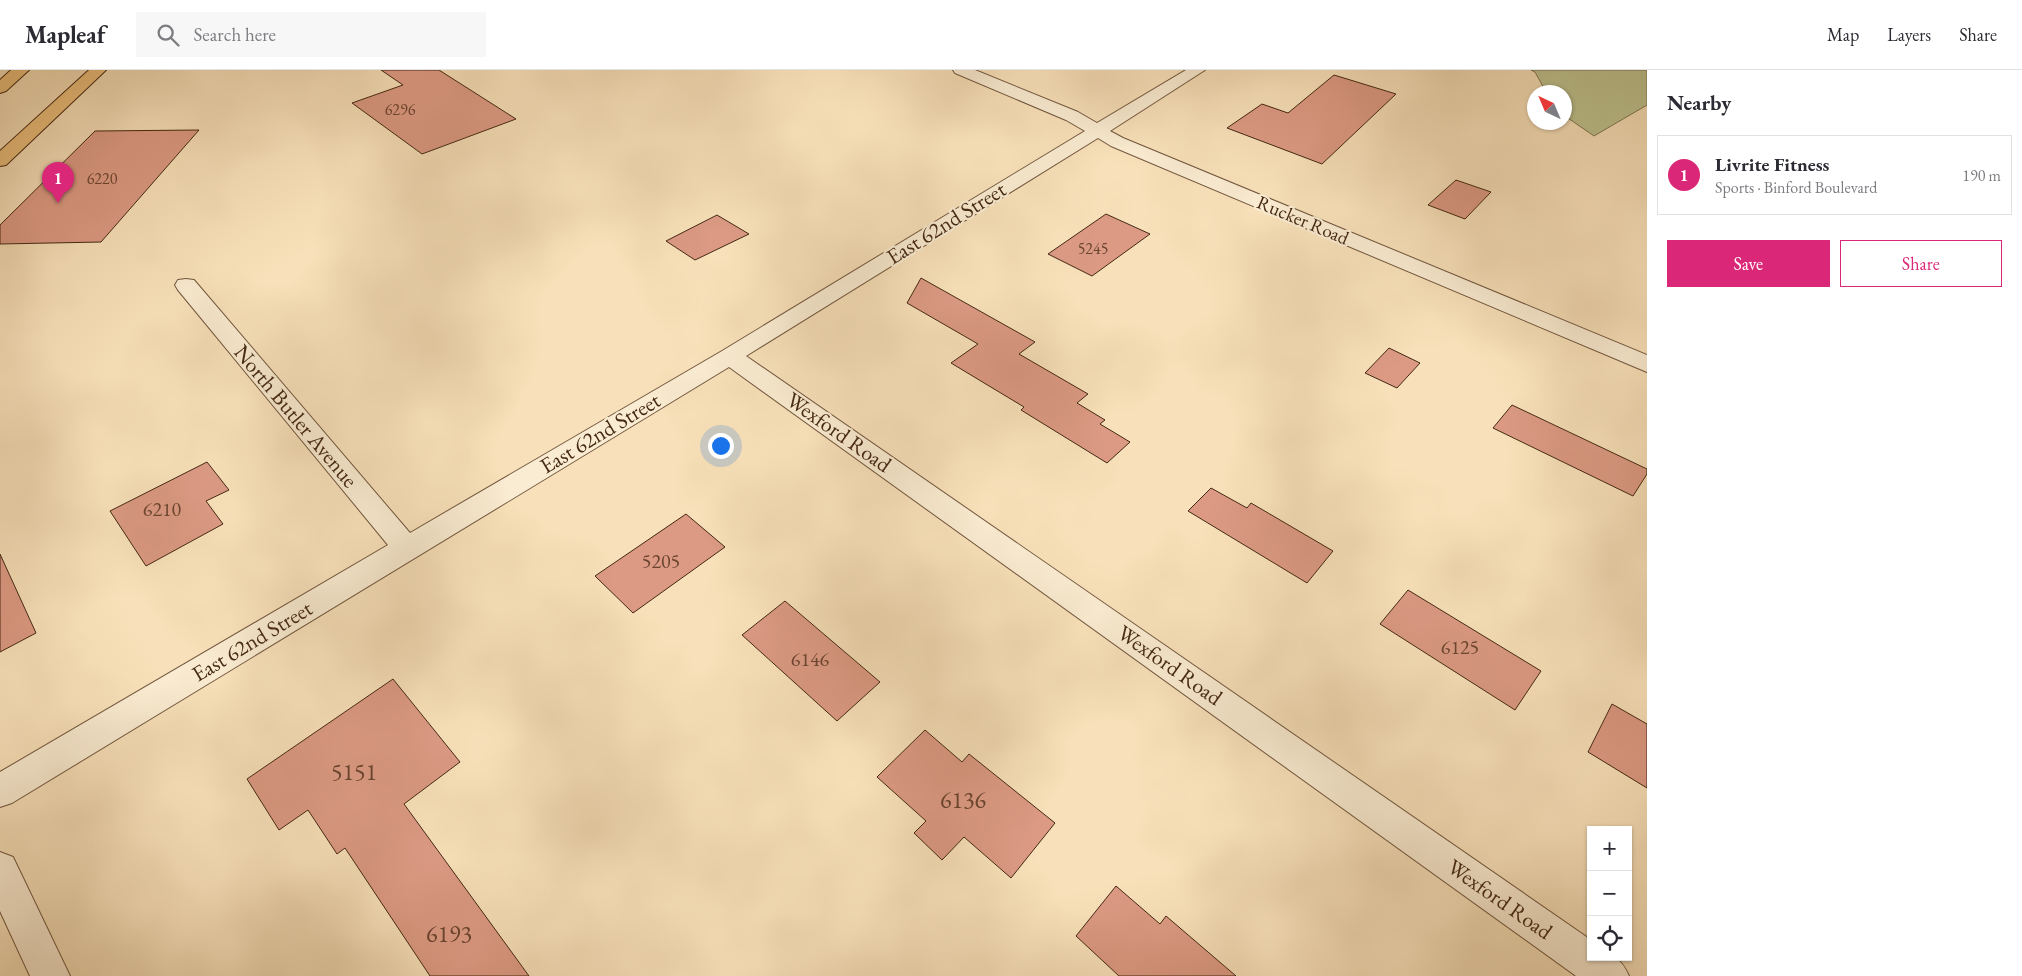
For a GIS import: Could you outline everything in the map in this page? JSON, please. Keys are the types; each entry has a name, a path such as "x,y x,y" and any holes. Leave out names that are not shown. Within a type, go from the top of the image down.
{"main road":[{"path":"0,88 21,70"},
{"path":"0,161 98,70"}],"street":[{"name":"Rucker Road","path":"961,70 1072,116 1117,142 1647,364"},
{"name":"East 62nd Street","path":"0,792 730,356 1196,70"},
{"name":"North Butler Avenue","path":"186,285 407,548"},
{"name":"Wexford Road","path":"730,356 1609,976"},
{"path":"0,870 50,976"}],"green space":[{"path":"1531,70 1647,70 1647,105 1594,136 1572,121 1572,85 1542,85 1535,72"}],"building":[{"path":"381,70 439,70 516,119 422,154 352,103 403,85"},
{"path":"1334,75 1396,94 1322,164 1227,128 1262,104 1288,113"},
{"path":"199,130 101,242 0,244 0,225 95,131"},
{"path":"1456,180 1491,192 1465,219 1428,205"},
{"path":"1106,214 1150,234 1092,276 1048,254"},
{"path":"717,215 749,234 695,260 666,241"},
{"path":"921,278 1035,342 1019,354 1088,394 1077,403 1105,420 1100,424 1130,442 1107,463 1021,410 1024,407 951,363 978,344 907,303"},
{"path":"1389,348 1420,363 1397,388 1365,373"},
{"path":"1512,405 1647,469 1647,474 1633,496 1493,428"},
{"path":"207,462 229,490 206,501 223,524 146,566 110,511"},
{"path":"1211,488 1247,508 1251,503 1333,551 1307,583 1188,511"},
{"path":"686,514 725,547 633,613 595,576"},
{"path":"0,554 36,633 0,652"},
{"path":"1408,590 1541,671 1515,710 1380,624"},
{"path":"785,601 880,682 837,721 742,635"},
{"path":"393,679 460,762 404,804 529,976 430,976 345,848 337,854 308,810 279,830 247,779"},
{"path":"1612,704 1647,724 1647,788 1588,752"},
{"path":"925,730 962,762 969,754 1055,823 1011,878 964,837 942,860 914,833 926,821 877,777"},
{"path":"1116,886 1160,924 1166,916 1236,976 1119,976 1076,936"}],"place":[{"name":"Livrite Fitness","path":"58,203"}]}
